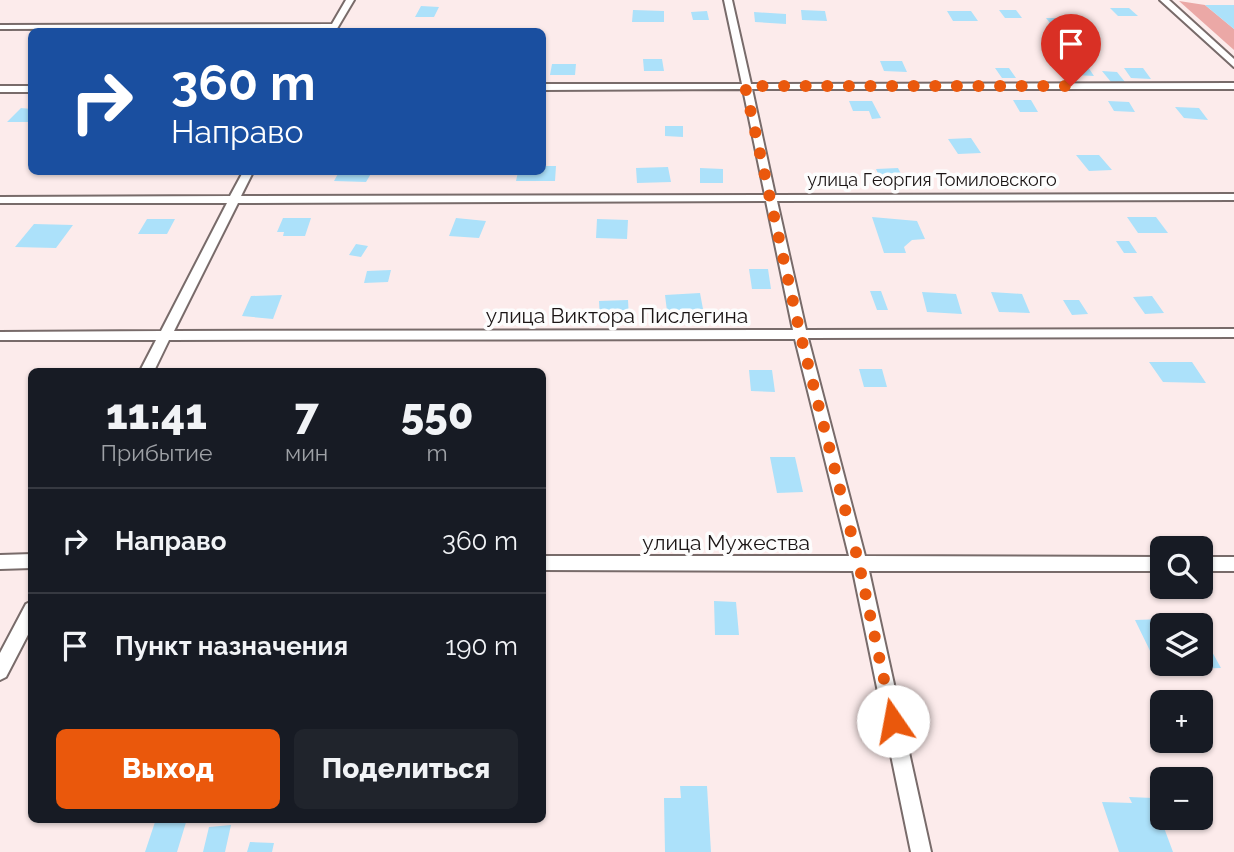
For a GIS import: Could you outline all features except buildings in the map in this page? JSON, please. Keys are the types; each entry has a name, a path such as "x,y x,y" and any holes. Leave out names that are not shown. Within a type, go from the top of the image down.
{"street":[{"path":"333,28 350,0"},
{"path":"728,0 800,333 859,564 921,852"},
{"path":"1164,0 1234,64"},
{"path":"0,27 166,28"},
{"path":"546,87 1234,86"},
{"path":"0,89 28,89"},
{"path":"149,368 246,175"},
{"name":"улица Георгия Томиловского","path":"0,200 1234,197"},
{"name":"улица Виктора Пислегина","path":"0,336 1234,333"},
{"path":"0,562 28,561"},
{"name":"улица Мужества","path":"546,563 1150,564"},
{"path":"1213,564 1234,564"},
{"path":"0,671 28,617"}],"shaded area":[{"path":"1179,1 1205,5 1234,29 1234,50"}],"route":[{"path":"893,721 859,564 800,333 745,86 1071,86"}]}
